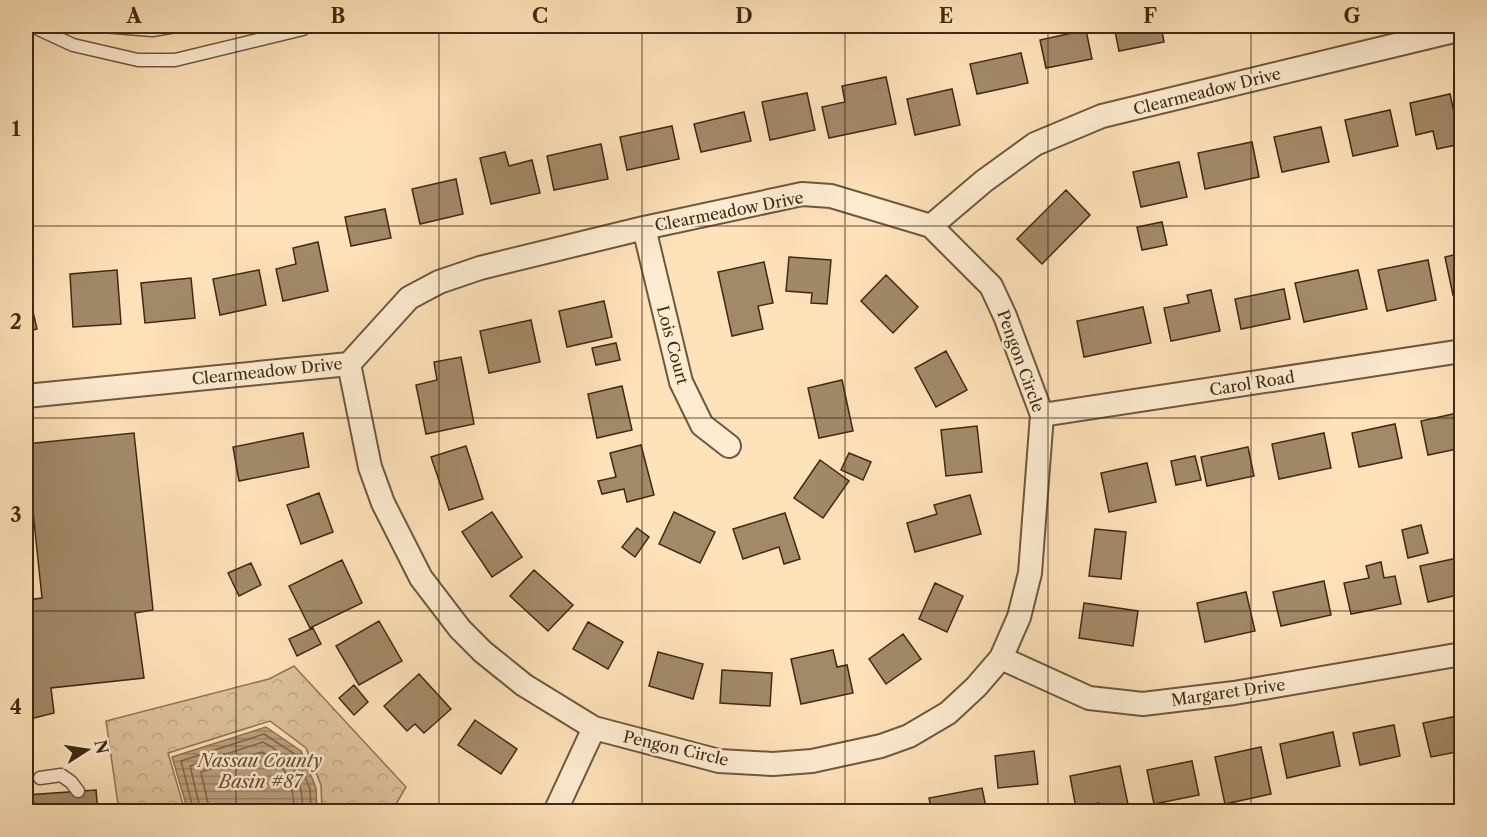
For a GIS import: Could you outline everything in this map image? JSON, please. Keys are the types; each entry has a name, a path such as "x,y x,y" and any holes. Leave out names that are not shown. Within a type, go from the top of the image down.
{"street":[{"name":"Clearmeadow Drive","path":"26,396 349,364 409,298 439,282 480,268 644,228 802,194 831,196 932,226 984,181 1035,144 1102,116 1461,29"},
{"name":"Pengon Circle","path":"349,364 370,467 382,503 421,578 460,629 483,652 524,685 594,728 719,761 773,764 812,761 881,746 909,736 948,713 976,687 1001,658 1019,617 1030,573 1042,415 1005,316 991,286 932,226"},
{"name":"Lois Court","path":"644,228 681,382 702,425 729,446"},
{"name":"Carol Road","path":"1042,415 1461,351"},
{"name":"Margaret Drive","path":"1001,658 1089,698 1143,704 1234,693 1461,654"},
{"path":"555,812 594,728"}],"lane":[{"path":"32,26 73,45 138,60 175,60 303,29 306,26"},
{"path":"103,26 152,30 176,26"},
{"path":"40,778 62,775 78,791"}],"green space":[{"path":"294,666 406,787 392,811 322,811 321,785 306,748 270,721 168,753 185,811 119,811 106,721 269,679"}],"water":[{"name":"Nassau County Basin #87","path":"266,727 301,751 316,788 317,811 188,811 172,757"}],"building":[{"path":"1114,26 1161,26 1164,42 1119,51"},
{"path":"1187,26 1217,26 1189,32"},
{"path":"1086,30 1092,59 1046,68 1040,40"},
{"path":"1021,53 1028,83 977,94 970,64"},
{"path":"886,77 896,124 829,138 822,107 845,102 842,86"},
{"path":"952,89 960,125 915,135 907,99"},
{"path":"807,93 815,130 770,140 762,102"},
{"path":"1450,94 1461,144 1437,149 1433,131 1416,135 1410,103"},
{"path":"1390,110 1398,146 1353,156 1345,120"},
{"path":"744,112 751,141 701,152 694,124"},
{"path":"672,126 679,159 627,170 620,137"},
{"path":"1321,127 1329,162 1282,172 1274,137"},
{"path":"1252,142 1259,177 1205,189 1198,153"},
{"path":"601,144 608,179 554,190 547,156"},
{"path":"505,152 509,166 532,160 540,193 491,204 480,158"},
{"path":"1179,162 1187,197 1141,207 1133,172"},
{"path":"456,179 463,214 420,224 412,189"},
{"path":"1066,190 1090,215 1042,264 1017,239"},
{"path":"385,209 391,238 351,246 345,217"},
{"path":"1162,222 1167,245 1142,250 1137,227"},
{"path":"318,242 328,291 283,301 276,269 296,264 293,248"},
{"path":"1462,253 1462,293 1453,295 1445,257"},
{"path":"789,257 831,260 827,304 811,303 812,293 786,291"},
{"path":"1428,260 1436,300 1387,311 1378,270"},
{"path":"764,262 773,303 758,306 763,329 732,336 718,272"},
{"path":"117,270 121,324 73,327 70,274"},
{"path":"259,270 266,305 220,315 213,279"},
{"path":"1358,270 1367,309 1304,322 1295,283"},
{"path":"886,275 918,307 893,333 861,301"},
{"path":"191,278 195,318 145,323 141,283"},
{"path":"1284,289 1290,319 1241,329 1235,299"},
{"path":"1211,290 1220,331 1171,341 1164,308 1189,303 1187,295"},
{"path":"30,299 37,329 26,332 26,300"},
{"path":"604,301 612,337 567,347 559,311"},
{"path":"1143,307 1151,343 1084,357 1077,321"},
{"path":"531,320 540,362 489,373 480,331"},
{"path":"616,343 620,360 596,365 592,348"},
{"path":"946,351 967,390 936,407 915,368"},
{"path":"461,357 474,424 426,434 416,385 437,380 434,362"},
{"path":"842,380 853,431 819,438 808,388"},
{"path":"622,386 632,430 597,438 588,394"},
{"path":"1462,412 1462,448 1428,455 1421,421"},
{"path":"1395,424 1402,458 1359,467 1352,433"},
{"path":"977,426 982,472 946,476 941,430"},
{"path":"134,433 153,610 135,613 144,678 51,688 54,713 26,720 26,600 42,598 26,444"},
{"path":"303,433 309,467 239,481 233,447"},
{"path":"1324,433 1331,468 1279,479 1272,444"},
{"path":"641,445 654,495 627,502 624,489 602,494 598,481 616,477 610,453"},
{"path":"466,446 483,499 449,510 431,457"},
{"path":"1248,447 1254,476 1207,486 1201,457"},
{"path":"849,453 871,462 863,480 841,470"},
{"path":"1195,456 1201,480 1176,485 1171,461"},
{"path":"820,460 849,481 823,518 794,498"},
{"path":"1147,463 1156,502 1109,512 1101,473"},
{"path":"319,493 333,532 301,544 287,505"},
{"path":"970,495 981,534 915,552 907,523 937,514 934,505"},
{"path":"492,512 522,557 492,577 462,532"},
{"path":"674,512 715,532 700,563 659,544"},
{"path":"785,513 800,559 784,564 779,547 743,559 733,529"},
{"path":"1421,525 1428,553 1408,558 1402,530"},
{"path":"637,528 649,537 635,557 622,547"},
{"path":"1095,529 1126,532 1121,579 1089,576"},
{"path":"1462,557 1462,594 1428,602 1420,566"},
{"path":"342,560 362,603 310,628 289,586"},
{"path":"1381,562 1384,578 1395,576 1401,604 1351,614 1344,583 1369,578 1366,566"},
{"path":"251,563 261,585 239,596 228,573"},
{"path":"534,570 573,605 548,631 510,596"},
{"path":"1324,581 1331,615 1281,626 1273,592"},
{"path":"935,583 963,596 947,632 919,619"},
{"path":"1246,592 1255,631 1205,642 1197,603"},
{"path":"1084,603 1138,611 1133,646 1079,638"},
{"path":"379,621 402,661 359,685 336,646"},
{"path":"588,622 623,642 608,669 573,649"},
{"path":"313,628 321,644 297,656 289,639"},
{"path":"903,634 921,659 886,684 869,659"},
{"path":"833,650 837,667 847,665 853,693 801,704 791,659"},
{"path":"658,652 703,664 693,699 649,686"},
{"path":"722,670 772,673 770,706 720,703"},
{"path":"419,674 451,709 424,733 415,724 407,731 384,706"},
{"path":"354,685 368,702 354,715 339,698"},
{"path":"1462,715 1462,751 1431,757 1423,723"},
{"path":"475,720 517,749 501,774 458,745"},
{"path":"1394,725 1400,756 1360,765 1353,733"},
{"path":"1333,732 1340,766 1287,778 1280,744"},
{"path":"1261,747 1271,794 1225,804 1215,757"},
{"path":"1034,751 1038,784 998,788 995,756"},
{"path":"1192,761 1199,795 1154,804 1147,770"},
{"path":"1120,766 1129,809 1100,812 1099,803 1076,808 1070,776"},
{"path":"982,788 987,812 932,812 929,798"},
{"path":"96,790 98,812 26,812 26,795"},
{"path":"623,804 647,812 620,812"}]}
